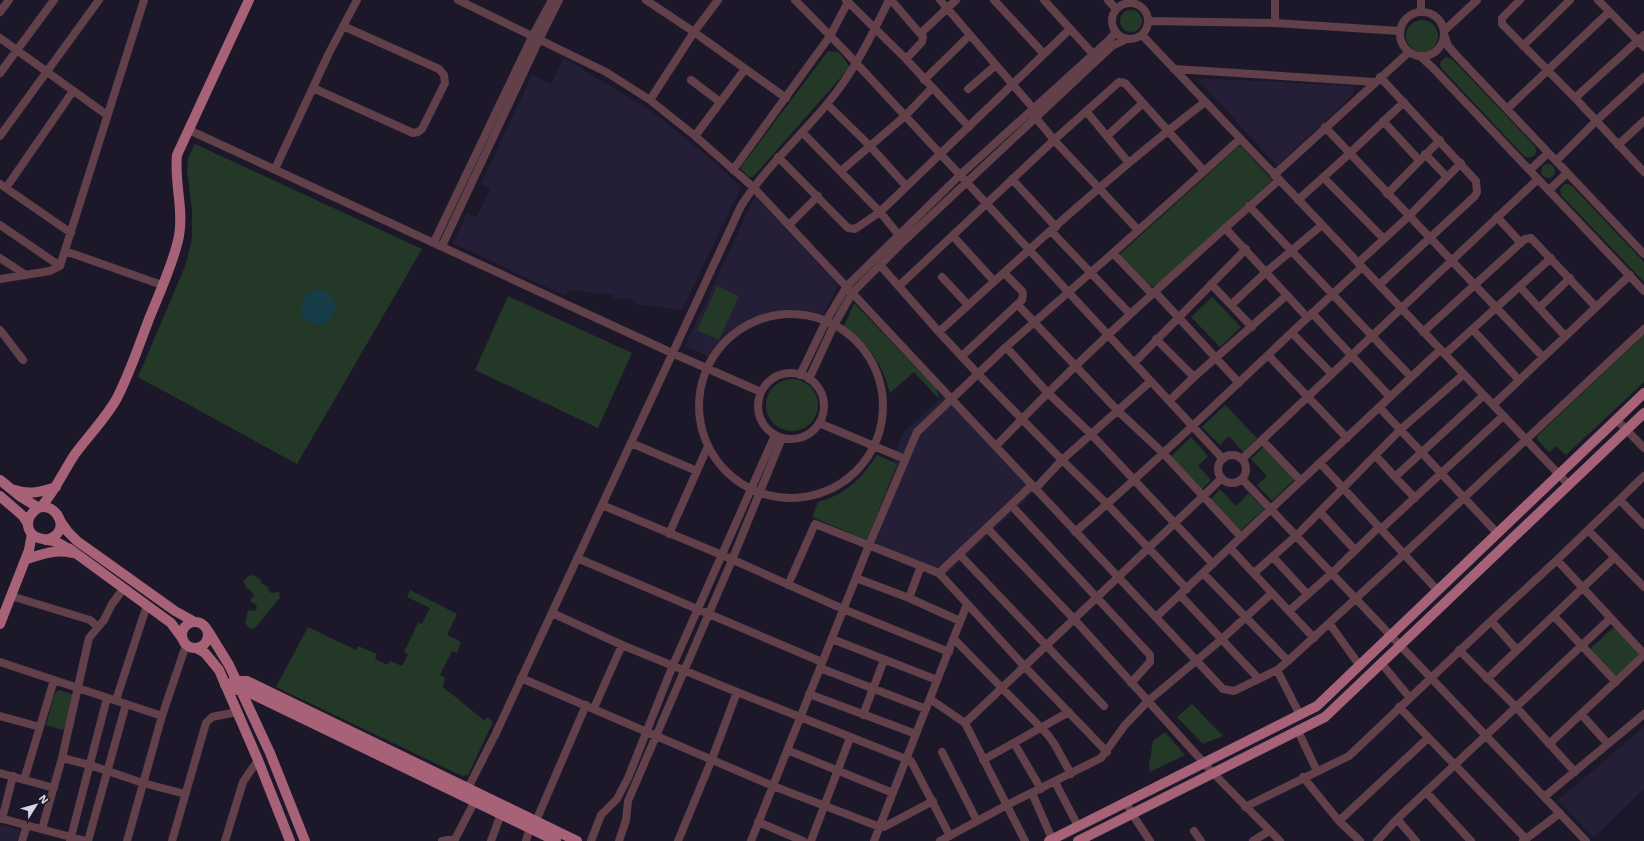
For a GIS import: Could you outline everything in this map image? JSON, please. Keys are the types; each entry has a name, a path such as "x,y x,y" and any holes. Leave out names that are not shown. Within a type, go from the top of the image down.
{"main road":[{"path":"0,624 29,550 30,515 40,508 57,485 75,454 107,414 117,397 162,285 179,236 180,204 176,167 177,155 249,0"},
{"path":"1052,840 1203,762 1317,706 1644,393"},
{"path":"1078,841 1325,717 1644,413"},
{"path":"0,480 40,508 51,509 60,519 68,532 77,541 175,611 193,621 200,622 208,631 223,654 239,685 270,753 305,841"},
{"path":"10,488 26,492 36,492 57,485"},
{"path":"25,560 32,550 46,540 55,536 58,532 60,519 56,496 57,485"},
{"path":"0,496 17,510 36,537 56,542 124,588 171,623 184,641 205,653 213,662 219,670 258,760 290,841"},
{"path":"25,560 47,552 60,551 77,555"},
{"path":"184,641 183,627 189,622 193,621"},
{"path":"196,648 206,642 208,631"},
{"path":"223,654 237,671 254,685"},
{"path":"227,688 247,681 466,792"},
{"path":"239,685 477,797 533,825 556,841"},
{"path":"477,797 501,814 577,841"}],"street":[{"path":"0,12 9,0"},
{"path":"0,73 54,0"},
{"path":"0,136 99,0"},
{"path":"0,279 50,271 60,266 144,0"},
{"path":"275,169 357,0"},
{"path":"458,0 606,72 650,100 695,136 753,187 850,289 1118,578 1223,689 1228,691 1234,691 1259,679 1277,670 1288,661 1644,329"},
{"path":"438,244 536,39 552,0"},
{"path":"536,39 559,0"},
{"path":"646,0 694,32 786,98"},
{"path":"650,100 694,32 718,0"},
{"path":"795,0 857,64 959,176 986,203 1223,459"},
{"path":"466,792 522,678 741,206 753,187 778,157 827,104 857,64 890,0 923,37 922,42 906,59"},
{"path":"940,0 1034,108 1036,118 1054,140 1138,230"},
{"path":"921,33 956,0"},
{"path":"994,0 1044,54"},
{"path":"1044,0 1093,54"},
{"path":"1108,0 1116,9"},
{"path":"1275,0 1275,23"},
{"path":"1421,0 1421,11"},
{"path":"1477,0 1469,4 1445,33 1443,43 1430,55 1420,56 1409,52 1401,40 1400,31 1402,24 1407,17 1421,11 1436,16 1440,20 1445,33 1448,46 1644,254"},
{"path":"1520,0 1507,13 1501,21 1502,24 1575,98 1644,172"},
{"path":"1523,46 1570,0"},
{"path":"1600,0 1644,48"},
{"path":"733,170 830,36 847,1 906,59 969,127"},
{"path":"810,379 850,289 880,265 901,238 966,183 1112,46 1127,39 1134,39 1142,35 1148,26 1145,10 1131,1 1116,9 1112,20 1116,32 1127,39"},
{"path":"1507,109 1610,12"},
{"path":"1148,21 1275,23 1400,31"},
{"path":"313,88 413,133 422,130 442,90 445,83 445,77 442,71 344,26"},
{"path":"778,157 848,228 854,229 880,212 1070,29"},
{"path":"800,374 826,321 850,289 901,238 959,176 1116,32"},
{"path":"924,80 970,35"},
{"path":"1142,35 1569,485"},
{"path":"1575,98 1644,35"},
{"path":"0,38 107,115"},
{"path":"996,446 1047,392 1107,335 1249,206 1324,127 1409,52"},
{"path":"1420,56 1644,290"},
{"path":"968,89 996,64"},
{"path":"695,136 745,69"},
{"path":"1174,69 1378,79 1404,102 1476,181 1477,192 1379,285"},
{"path":"1556,161 1596,121 1644,77"},
{"path":"691,80 720,102"},
{"path":"899,286 1054,140 1121,82 1125,83 1204,171"},
{"path":"841,171 905,116 932,88"},
{"path":"71,233 3,186 73,91"},
{"path":"939,332 994,281 1100,188 1168,130 1205,102"},
{"path":"1298,200 1404,102"},
{"path":"1107,136 1143,103"},
{"path":"827,104 870,146 906,186"},
{"path":"1086,111 1129,163"},
{"path":"1384,121 1422,157 1447,177"},
{"path":"1618,145 1644,121"},
{"path":"1324,127 1543,357"},
{"path":"189,130 672,353 761,392"},
{"path":"802,132 880,212 901,238"},
{"path":"751,841 869,545 917,432 1034,321 1090,274 1240,139"},
{"path":"1387,194 1440,140"},
{"path":"1530,170 1548,152"},
{"path":"1075,532 1193,427 1332,295 1384,239 1461,164"},
{"path":"1549,190 1567,173"},
{"path":"1323,177 1384,239"},
{"path":"1012,179 1090,274 1130,314"},
{"path":"1242,459 1538,179"},
{"path":"789,225 818,196"},
{"path":"1249,206 1411,377"},
{"path":"1497,218 1521,243"},
{"path":"0,225 60,266"},
{"path":"1231,305 1291,250 1322,225"},
{"path":"1226,228 1287,295 1352,356 1390,397"},
{"path":"953,236 994,281"},
{"path":"1423,332 1527,238 1531,238 1551,258 1596,307"},
{"path":"1134,363 1246,249"},
{"path":"65,251 162,285"},
{"path":"1113,253 1178,317 1239,383"},
{"path":"0,258 26,276"},
{"path":"1156,617 1411,377 1472,330 1551,258"},
{"path":"880,265 978,374 1107,504 1187,589"},
{"path":"962,356 1018,305 1023,297 1022,291 1004,273"},
{"path":"1493,405 1630,275"},
{"path":"942,277 968,305"},
{"path":"1539,308 1570,278"},
{"path":"1211,284 1252,327"},
{"path":"1520,287 1565,336"},
{"path":"1170,401 1216,357 1287,295"},
{"path":"1018,305 1077,365 1118,410 1163,453 1242,537"},
{"path":"780,314 803,315 826,321 834,325 856,342 873,364 882,391 882,419 874,446 865,461 853,474 838,485 822,493 802,498 788,498 760,493 751,489 734,478 719,464 708,446 700,420 700,394 707,368 719,348 736,332 757,320 780,314"},
{"path":"0,330 23,360"},
{"path":"1472,330 1519,380"},
{"path":"1292,332 1332,374"},
{"path":"1156,339 1194,377"},
{"path":"1006,347 1047,392 1091,434 1176,522 1213,564"},
{"path":"1268,355 1347,438"},
{"path":"789,373 800,374 810,379 818,388 823,399 823,411 819,423 810,433 796,439 778,436 766,427 760,416 758,404 761,392 768,383 777,376 789,373"},
{"path":"1254,573 1297,535 1400,430 1464,374"},
{"path":"939,573 1010,506 1034,487 1062,460 1151,381"},
{"path":"1395,477 1484,396"},
{"path":"1379,407 1498,534"},
{"path":"1289,612 1503,416"},
{"path":"1616,419 1644,448"},
{"path":"819,423 905,459"},
{"path":"619,841 626,820 628,801 652,733 673,666 751,489 778,436"},
{"path":"591,841 602,815 614,802 628,778 685,670 760,493 778,436"},
{"path":"1262,440 1301,481"},
{"path":"631,443 697,471"},
{"path":"669,534 708,446"},
{"path":"1230,455 1235,455 1242,459 1245,463 1246,471 1242,479 1234,483 1226,481 1222,478 1219,471 1220,462 1223,459 1230,455"},
{"path":"1375,455 1415,498"},
{"path":"1320,463 1438,591"},
{"path":"1245,807 1303,777 1349,756 1459,650 1558,560 1644,476"},
{"path":"965,723 1222,478"},
{"path":"1242,479 1297,535 1586,841"},
{"path":"1620,500 1644,525"},
{"path":"602,505 722,555 843,610 948,652"},
{"path":"1010,506 1150,655 1150,662 1131,683"},
{"path":"1320,512 1356,550"},
{"path":"788,585 815,524 939,573 1024,666 1107,752"},
{"path":"987,528 1074,619 1213,773 1280,841"},
{"path":"1588,530 1644,588"},
{"path":"1230,548 1314,638"},
{"path":"959,554 1045,646 1104,706"},
{"path":"1273,557 1307,594"},
{"path":"577,558 708,614 873,689 926,709"},
{"path":"1487,679 1615,558"},
{"path":"1550,744 1644,654 1558,560"},
{"path":"909,598 921,566"},
{"path":"1203,574 1288,661"},
{"path":"856,578 909,598 960,622"},
{"path":"42,829 62,758 89,638 104,620 112,604 124,588"},
{"path":"940,841 977,820 1101,758 1107,752 1125,725 1148,701 1222,639 1272,593"},
{"path":"1180,595 1259,679"},
{"path":"11,596 90,620 98,627"},
{"path":"875,841 967,604"},
{"path":"116,700 147,605"},
{"path":"552,613 622,645 800,718 911,761 950,836"},
{"path":"1554,616 1616,682"},
{"path":"1377,841 1397,819 1517,708 1611,618"},
{"path":"1491,620 1517,650"},
{"path":"1329,623 1360,666"},
{"path":"832,638 937,680"},
{"path":"954,639 1040,727 1055,745 1071,774"},
{"path":"127,841 184,641"},
{"path":"594,708 622,645"},
{"path":"1459,650 1517,708 1575,772"},
{"path":"863,714 884,660"},
{"path":"0,662 162,716"},
{"path":"1382,664 1410,698"},
{"path":"1277,670 1300,715"},
{"path":"522,678 773,786 825,805 880,828 933,801"},
{"path":"24,780 54,680"},
{"path":"678,841 712,759 737,692"},
{"path":"809,694 916,734"},
{"path":"70,839 107,698"},
{"path":"930,699 965,723 1025,841"},
{"path":"14,776 1,819 42,829 70,839 87,841 126,704"},
{"path":"526,841 586,705"},
{"path":"1399,707 1525,840 1560,813"},
{"path":"172,841 206,722 212,717 237,712"},
{"path":"983,760 1069,712"},
{"path":"1581,714 1608,744"},
{"path":"1544,797 1644,714"},
{"path":"0,716 40,727"},
{"path":"1298,731 1316,771"},
{"path":"811,841 850,738"},
{"path":"1339,821 1428,738"},
{"path":"1014,743 1041,789"},
{"path":"787,750 893,793"},
{"path":"942,752 977,820"},
{"path":"62,758 143,783 185,794"},
{"path":"225,841 243,782 258,760"},
{"path":"0,772 54,788"},
{"path":"1303,777 1339,821 1360,841"},
{"path":"1055,782 1078,826"},
{"path":"1426,792 1471,841"},
{"path":"1032,793 1052,840"},
{"path":"442,841 455,840 477,797"},
{"path":"614,802 627,809"},
{"path":"1126,802 1150,841"},
{"path":"491,841 501,814"},
{"path":"1397,819 1416,841"},
{"path":"758,822 803,841"},
{"path":"22,841 26,825"},
{"path":"1194,831 1201,841"},
{"path":"1253,841 1269,831"}],"shaded area":[{"path":"564,58 650,110 710,158 741,187 682,310 636,304 635,300 612,298 613,295 568,290 565,296 453,243 467,213 477,217 490,189 481,184 532,75 551,84"},
{"path":"1202,78 1353,86 1353,95 1277,166 1199,81"},
{"path":"755,196 838,285 823,315 811,312 788,311 758,316 736,327 726,335 709,357 685,346"},
{"path":"949,391 1038,488 941,580 858,545 903,433"},
{"path":"1644,727 1644,789 1593,838 1558,800"},
{"path":"0,825 20,830 17,841 0,841"}],"green space":[{"path":"1131,10 1139,13 1142,21 1139,29 1131,32 1123,29 1120,21 1123,13"},
{"path":"1419,20 1425,20 1435,27 1438,36 1437,42 1431,49 1425,52 1419,52 1409,45 1406,39 1406,33 1413,23"},
{"path":"828,51 839,52 850,67 753,177 749,177 741,169 741,167"},
{"path":"1446,57 1453,60 1535,146 1536,152 1534,156 1528,158 1524,156 1442,69 1440,65 1441,61"},
{"path":"195,144 422,249 297,464 138,377 186,264 192,238 192,210 187,169 188,158"},
{"path":"1241,146 1272,180 1159,284 1153,287 1148,285 1119,255 1238,147"},
{"path":"1548,164 1553,166 1555,171 1553,176 1548,178 1543,176 1541,171 1543,166"},
{"path":"1564,184 1572,186 1644,262 1644,282 1561,195 1560,189"},
{"path":"717,286 739,296 719,340 697,330"},
{"path":"508,296 632,353 598,428 475,370"},
{"path":"1212,297 1241,327 1220,347 1191,317"},
{"path":"854,303 936,388 940,400 914,372 890,393 883,372 873,355 861,340 844,326"},
{"path":"1644,335 1644,382 1566,455 1556,446 1549,452 1537,439 1537,436"},
{"path":"792,379 802,381 810,387 816,395 818,405 816,415 810,423 802,429 792,431 782,429 774,423 768,415 766,405 768,395 774,387 782,381"},
{"path":"1225,405 1257,438 1243,452 1229,436 1220,445 1202,427"},
{"path":"1191,437 1208,456 1198,466 1211,480 1201,490 1170,458"},
{"path":"1264,446 1295,479 1272,501 1257,485 1267,476 1251,459"},
{"path":"877,455 897,464 867,540 812,517 818,502 837,495 845,490 859,478"},
{"path":"1220,489 1236,506 1249,493 1264,509 1240,531 1210,500"},
{"path":"252,575 260,579 262,584 268,587 271,593 279,592 280,598 255,628 251,629 245,622 248,611 254,611 257,609 256,604 251,602 251,599 255,595 243,582 248,576"},
{"path":"410,590 457,614 447,635 461,642 457,653 452,651 440,675 445,678 443,687 485,721 487,717 493,722 468,775 462,776 276,687 308,627 356,650 358,646 377,654 375,659 387,665 390,661 402,666 408,654 404,652 418,623 422,624 430,608 407,597"},
{"path":"1614,627 1639,654 1615,676 1590,649"},
{"path":"59,690 72,694 73,700 64,730 46,725 55,693"},
{"path":"1192,704 1223,736 1203,744 1177,717"},
{"path":"1165,732 1185,755 1150,772 1149,766 1153,741"}],"water":[{"path":"315,290 321,290 325,291 332,297 335,307 334,314 328,321 321,324 315,324 311,323 304,317 301,310 301,304 302,300 308,293"}]}
